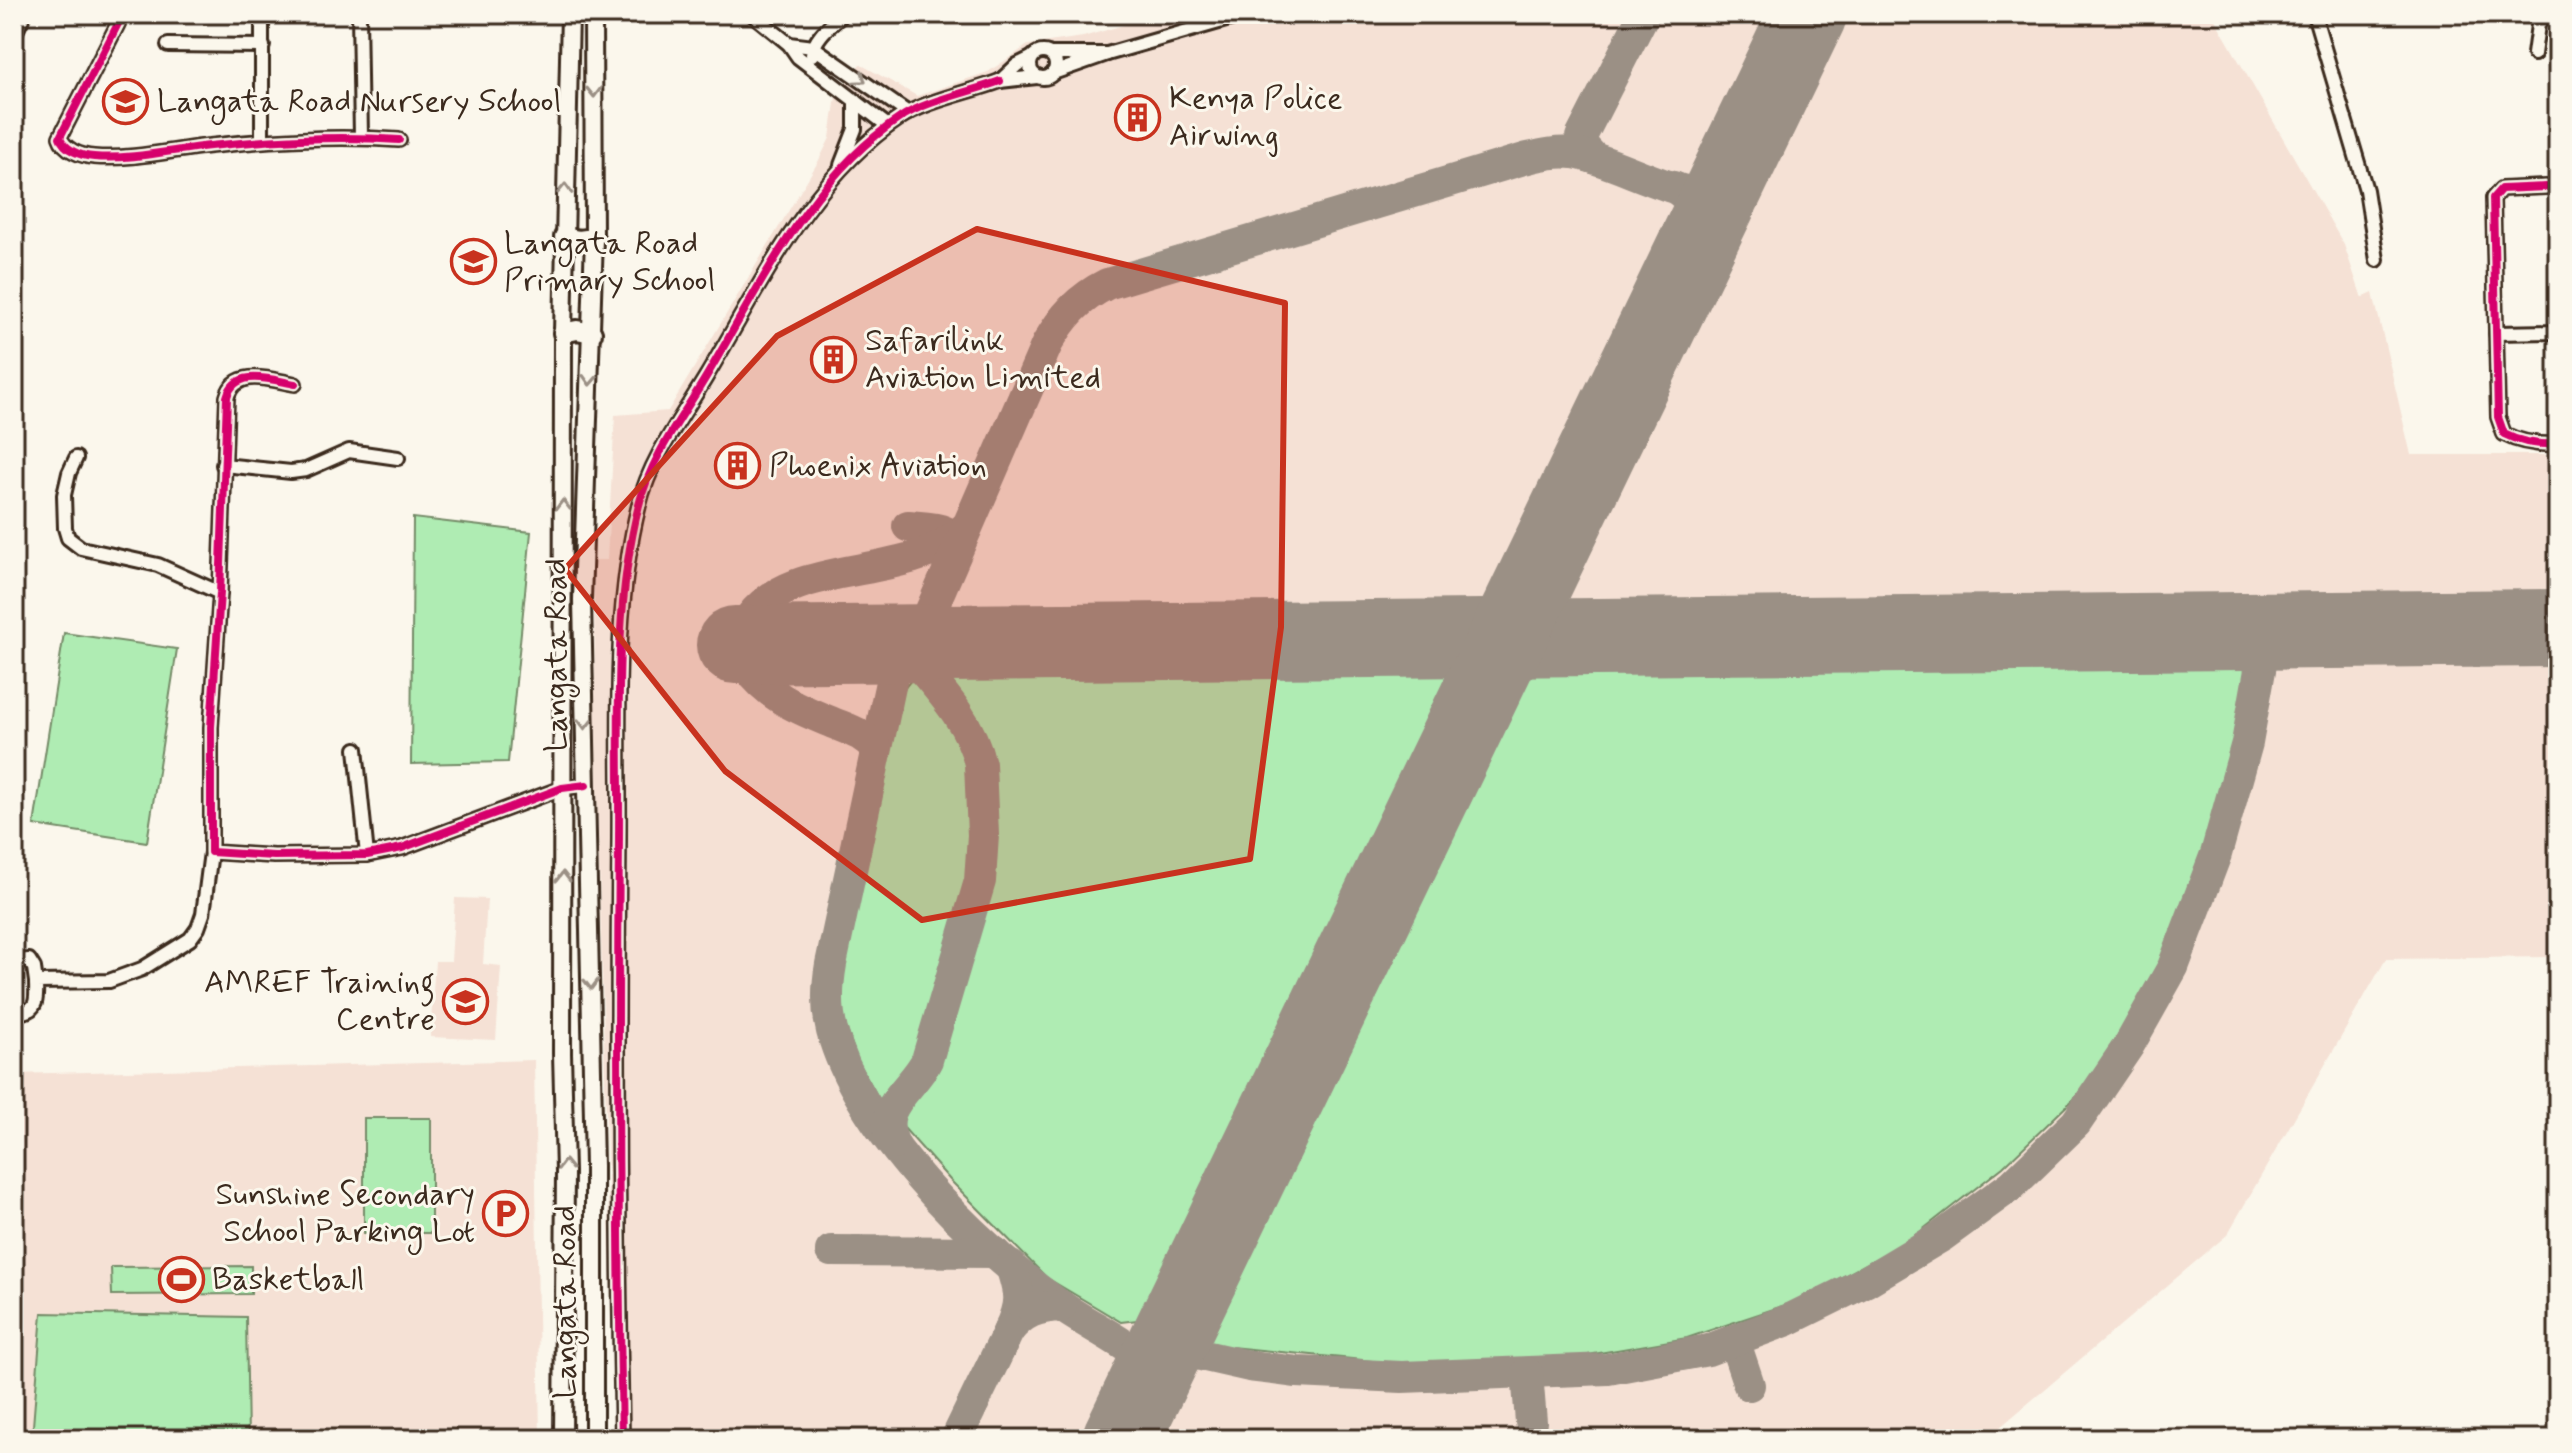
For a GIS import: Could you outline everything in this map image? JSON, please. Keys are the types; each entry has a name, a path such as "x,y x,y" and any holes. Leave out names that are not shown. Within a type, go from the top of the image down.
{"main road":[{"path":"14,31 22,14"},
{"name":"Langata Road","path":"563,1439 563,333 570,14"},
{"name":"Langata Road","path":"593,14 594,238 582,600 594,1166 594,1439"},
{"path":"564,237 579,240 594,238"},
{"path":"563,333 577,330 592,333"}],"street":[{"path":"123,14 60,137 65,146 92,157 262,140 361,137 399,140"},
{"path":"262,14 262,140"},
{"path":"359,14 361,137"},
{"path":"752,14 789,44 810,67 888,126"},
{"path":"810,67 813,47 843,14"},
{"path":"622,1439 617,959 624,588 640,499 653,466 799,221 840,168 888,126 908,113 1000,81 1045,78 1107,54 1247,14"},
{"path":"2314,14 2366,190 2377,260"},
{"path":"2534,54 2538,25 2544,14"},
{"path":"789,44 813,47 908,113"},
{"path":"168,45 263,46"},
{"path":"1000,81 1017,65 1042,51 1051,54 1107,54"},
{"path":"1051,54 1056,65 1053,73"},
{"path":"1031,58 1031,71 1037,77"},
{"path":"840,168 855,129 855,100"},
{"path":"2546,187 2501,189 2493,198 2498,417 2504,434 2515,440 2558,444"},
{"path":"2496,333 2558,332"},
{"path":"36,982 109,981 142,969 190,939 198,928 203,914 211,852 211,727 229,389 250,377 295,384"},
{"path":"223,465 291,472 306,470 349,451 398,458"},
{"path":"76,458 64,495 68,538 81,548 158,565 220,593"},
{"path":"356,749 367,855"},
{"path":"211,852 274,856 367,855 402,848 562,788 586,785"},
{"path":"14,961 29,960 36,982 33,1008 23,1012 14,1005"}],"highlighted area":[{"path":"977,229 1285,303 1281,627 1250,859 922,920 725,771 565,569 777,336"}],"shaded area":[{"path":"1161,14 2212,14 2344,245 2362,298 2373,293 2411,455 2558,455 2558,957 2386,959 2227,1235 1986,1439 615,1439 595,720 594,560 607,560 615,415 668,411 818,162 830,138 836,96 860,64 917,96 988,72 1028,45 1083,37"},
{"name":"AMREF Training Centre","path":"455,898 487,899 483,964 501,966 496,1040 430,1037 435,961 451,961"},
{"path":"534,1060 540,1439 14,1439 14,1074"}],"green space":[{"path":"413,518 531,532 508,762 411,764"},
{"path":"64,633 177,649 147,842 34,825"},
{"path":"2235,661 2245,670 2250,688 2228,777 2172,935 2135,1015 2081,1092 2003,1167 1908,1241 1800,1300 1687,1338 1582,1356 1454,1369 1191,1343 1526,672 1881,662"},
{"path":"929,670 1444,670 1454,675 1459,683 1154,1318 1121,1322 1047,1278 950,1180 880,1101 857,1059 845,1024 840,991 893,722 908,684"},
{"path":"364,1118 431,1118 431,1233 364,1233"},
{"name":"Basketball","path":"251,1266 251,1294 112,1295 111,1267"},
{"path":"42,1313 246,1317 248,1439 32,1439"}],"taxiway":[{"path":"1594,158 1582,145 1581,137 1644,14"},
{"path":"954,644 933,630 929,615 1047,344 1072,309 1097,289 1548,154 1573,153 1589,157 1696,193 1713,193 1726,184"},
{"path":"1674,187 1695,207 1701,236"},
{"path":"908,526 933,528 947,533 955,545 955,554"},
{"path":"749,619 769,599 794,586 914,557 942,545 965,528"},
{"path":"1165,1347 1249,1366 1297,1372 1402,1377 1608,1369 1708,1350 1788,1320 1865,1282 1942,1236 2012,1185 2076,1123 2129,1045 2173,967 2216,854 2247,743 2267,631"},
{"path":"954,644 911,656 894,668 831,964 828,998 832,1031 846,1068 866,1106 893,1144 955,1216 1023,1277 1065,1309 1142,1358 1145,1380 1129,1424"},
{"path":"894,1144 889,1131 892,1109 927,1060 980,881 983,835 980,764 976,749 952,706 911,656"},
{"path":"745,664 754,676 784,701 857,733 876,749"},
{"path":"831,1251 994,1252"},
{"path":"1011,1266 1018,1298 1009,1330 1032,1312 1061,1306"},
{"path":"1144,1355 1159,1350 1178,1322"},
{"path":"956,1439 1009,1330"},
{"path":"1734,1340 1749,1385"},
{"path":"1527,1373 1531,1422"}],"runway":[{"path":"1121,1439 1808,14"},
{"path":"735,645 2558,628"}],"cycle path":[{"path":"123,14 60,137 74,152 94,157 123,157 281,140 399,140"},
{"path":"622,1439 618,1138 619,670 625,586 639,505 659,455 767,271 813,202 840,170 868,142 910,112 1000,81"},
{"path":"2546,187 2501,189 2493,198 2498,417 2504,434 2510,437 2530,443 2558,444"},
{"path":"295,384 265,378 246,379 231,388 227,397 220,593 211,727 211,852 274,856 367,855 402,848 562,788 586,785"}],"place":[{"name":"Langata Road Nursery School","path":"126,102"},
{"name":"Kenya Police Airwing","path":"1138,117"},
{"name":"Langata Road Primary School","path":"473,262"},
{"name":"Safarilink Aviation Limited","path":"834,359"},
{"name":"Phoenix Aviation","path":"738,466"},
{"name":"AMREF Training Centre","path":"466,1001"},
{"name":"Sunshine Secondary School Parking Lot","path":"506,1213"},
{"name":"Basketball","path":"181,1280"}]}
